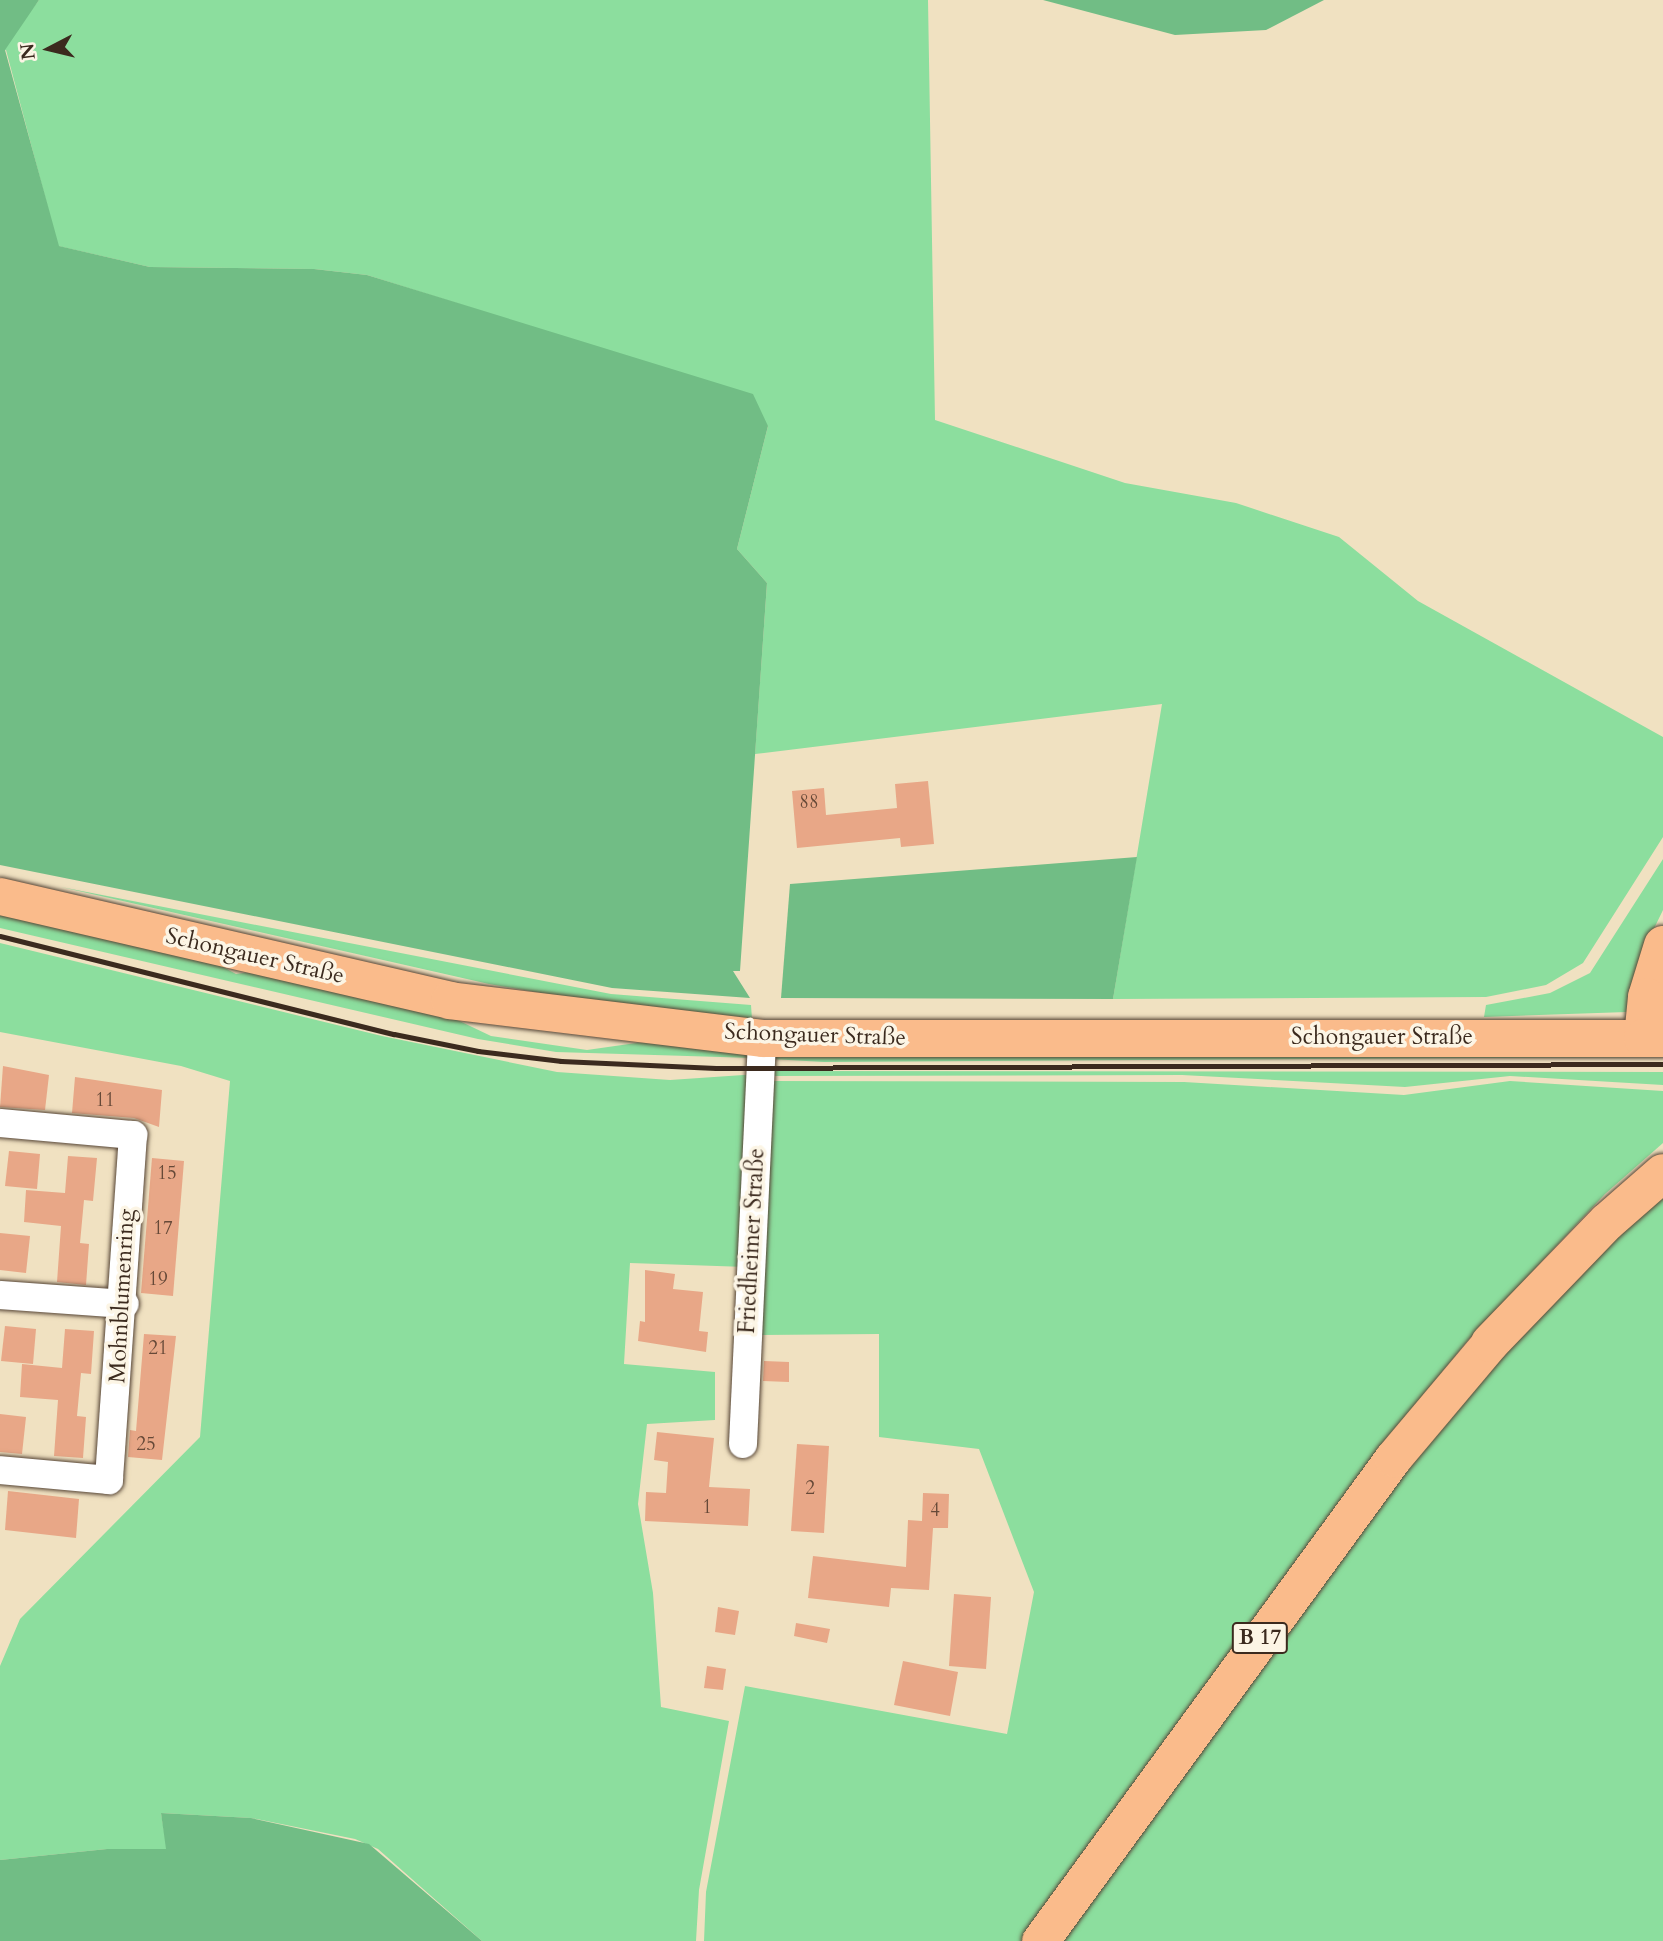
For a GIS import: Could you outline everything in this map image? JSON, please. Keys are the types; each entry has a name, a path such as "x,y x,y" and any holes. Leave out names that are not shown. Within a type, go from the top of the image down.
{"highway":[{"path":"1653,1038 1647,997 1663,944"},
{"name":"B 17","path":"1490,1343 1607,1222 1663,1173"}],"main road":[{"name":"Schongauer Straße","path":"0,895 449,1000 762,1038 1653,1038"},
{"name":"B 17","path":"1040,1941 1393,1458 1490,1343"}],"street":[{"name":"Friedheimer Straße","path":"743,1444 762,1038"},
{"name":"Mohnblumenring","path":"0,1123 133,1135 120,1286 125,1304 109,1480 0,1470"},
{"path":"0,1294 125,1304"}],"green space":[{"path":"0,0 39,0 5,50 59,246 150,267 314,269 367,275 753,394 768,426 737,549 767,583 740,971 733,971 750,998 612,988 0,865"},
{"path":"39,0 928,0 935,420 1125,483 1236,503 1339,537 1418,601 1663,737 1663,837 1583,963 1546,985 1486,997 1113,999 1162,704 755,754 767,583 737,549 768,426 589,345 367,275 314,269 150,267 58,246 6,50 0,52"},
{"path":"1043,0 1324,0 1266,30 1175,35"},
{"path":"1137,857 1113,999 781,998 790,884"},
{"path":"1663,859 1663,910 1645,947 1627,1012 1484,1017 1486,1005 1550,993 1590,973"},
{"path":"61,887 611,994 751,1005 752,1019 599,1003 489,984"},
{"path":"0,910 212,961 236,974 250,972 449,1016 491,1036 587,1050 650,1041 734,1046 753,1058 556,1052 478,1039 0,928"},
{"path":"0,943 382,1036 557,1072 670,1080 758,1074 746,1267 630,1263 624,1364 715,1372 715,1420 647,1424 638,1504 653,1593 661,1707 729,1721 699,1890 696,1941 482,1941 378,1849 355,1839 251,1818 161,1813 167,1849 107,1849 0,1860 0,1666 20,1619 200,1437 230,1081 181,1066 0,1032"},
{"path":"776,1051 1517,1051 1663,1057 824,1062 771,1059"},
{"path":"770,1071 1663,1072 1663,1085 1510,1076 1405,1087 1182,1075 770,1076"},
{"path":"765,1081 1184,1082 1404,1095 1510,1081 1663,1091 1663,1143 1605,1194 1469,1339 1377,1451 1027,1941 704,1941 706,1892 745,1686 1007,1734 1034,1592 979,1449 879,1437 879,1334 750,1335"},
{"path":"1663,1180 1663,1941 1053,1941 1397,1463"},
{"path":"161,1813 251,1818 369,1844 482,1941 0,1941 0,1860 107,1849 166,1849"}],"building":[{"path":"928,781 934,844 901,847 900,838 797,848 792,791 824,788 826,815 897,808 895,784"},
{"path":"3,1066 49,1075 45,1110 0,1107"},
{"path":"75,1077 162,1090 159,1127 134,1118 72,1113"},
{"path":"9,1151 40,1154 37,1189 5,1186"},
{"path":"68,1156 97,1158 93,1201 84,1200 80,1243 89,1244 86,1285 57,1282 61,1226 24,1222 26,1190 65,1193"},
{"path":"152,1158 184,1161 173,1296 141,1293"},
{"path":"0,1233 30,1236 26,1273 0,1270"},
{"path":"645,1270 675,1274 673,1289 703,1292 699,1331 708,1332 706,1352 638,1341 640,1321 645,1322"},
{"path":"5,1326 36,1329 33,1364 1,1361"},
{"path":"65,1329 94,1331 91,1374 81,1373 77,1416 86,1417 83,1458 54,1456 58,1400 20,1397 22,1364 62,1368"},
{"path":"144,1334 176,1336 162,1460 128,1457 130,1430 136,1431"},
{"path":"764,1361 789,1362 789,1382 763,1381"},
{"path":"0,1414 26,1417 22,1454 0,1452"},
{"path":"657,1432 714,1438 709,1487 750,1489 748,1526 645,1521 646,1492 666,1493 668,1462 654,1460"},
{"path":"797,1444 829,1446 824,1533 791,1531"},
{"path":"8,1491 79,1499 76,1538 5,1530"},
{"path":"923,1493 949,1494 948,1528 933,1528 929,1590 891,1588 889,1607 808,1598 813,1556 906,1567 908,1520 922,1521"},
{"path":"954,1594 991,1597 986,1669 949,1666"},
{"path":"718,1607 739,1611 735,1635 715,1632"},
{"path":"796,1623 830,1629 827,1643 794,1636"},
{"path":"903,1661 958,1672 950,1716 894,1705"},
{"path":"707,1666 726,1669 723,1690 704,1688"}],"railway":[{"path":"0,936 394,1034 478,1051 561,1061 716,1068 1663,1064"}]}
